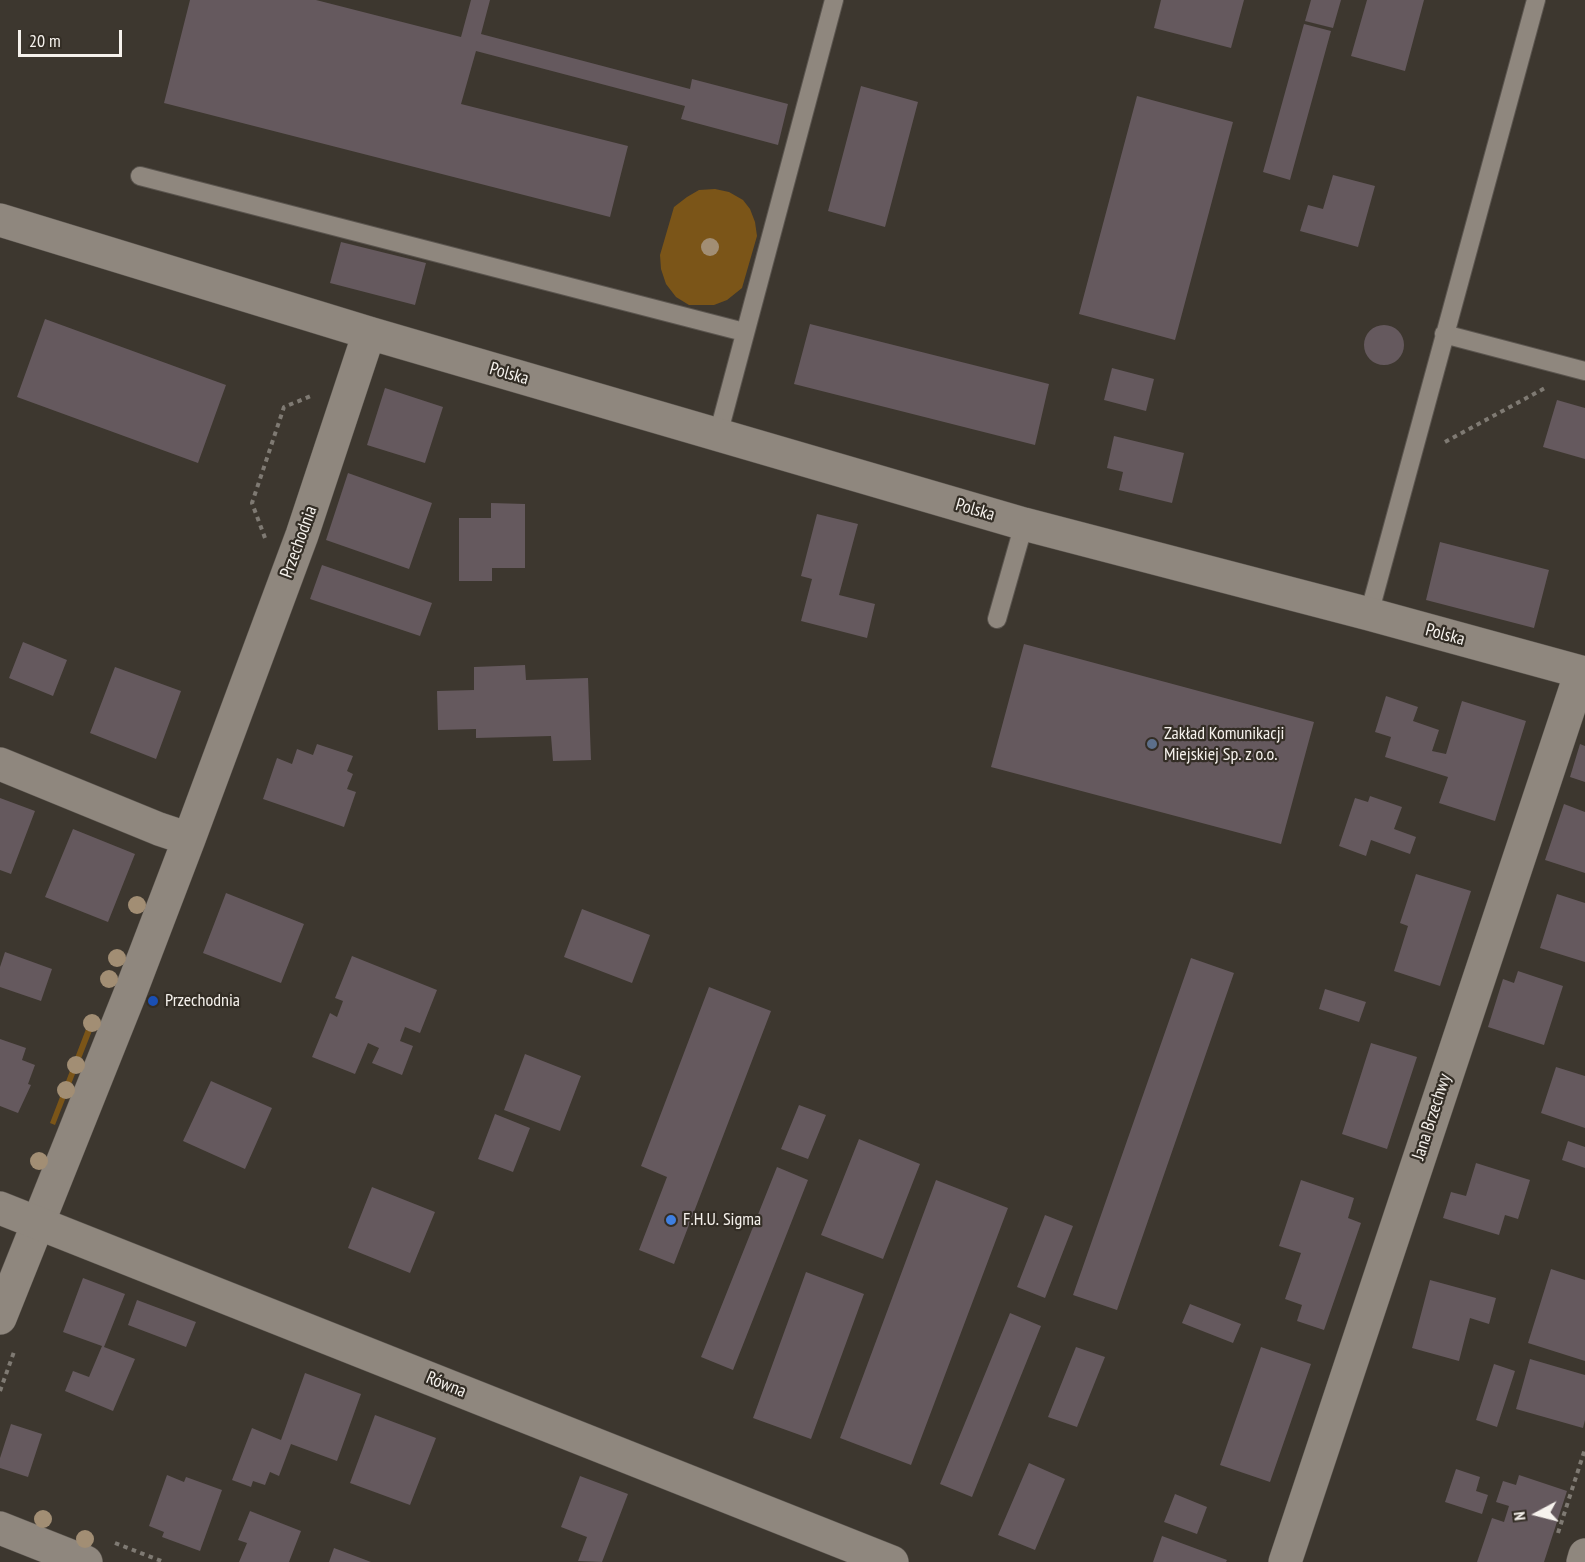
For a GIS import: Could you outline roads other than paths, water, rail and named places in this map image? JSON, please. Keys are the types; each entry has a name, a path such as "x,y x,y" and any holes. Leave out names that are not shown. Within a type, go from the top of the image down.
{"street":[{"name":"Polska","path":"0,220 369,333 1023,524 1583,672"},
{"name":"Przechodnia","path":"0,1318 129,996 189,839 302,535 369,333"},
{"name":"Jana Brzechwy","path":"1285,1562 1583,672"},
{"path":"0,764 189,839"},
{"name":"Równa","path":"0,1208 892,1562"},
{"path":"0,1528 86,1562"},
{"path":"1582,1562 1585,1555"}],"lane":[{"path":"717,435 834,0"},
{"path":"1369,614 1536,0"},
{"path":"140,176 744,332"},
{"path":"1444,334 1585,371"},
{"path":"997,619 1023,524"}],"place":[{"name":"Zakład Komunikacji Miejskiej Sp. z o.o.","path":"1152,744"},
{"name":"Przechodnia","path":"153,1001"},
{"name":"F.H.U. Sigma","path":"671,1220"}]}
